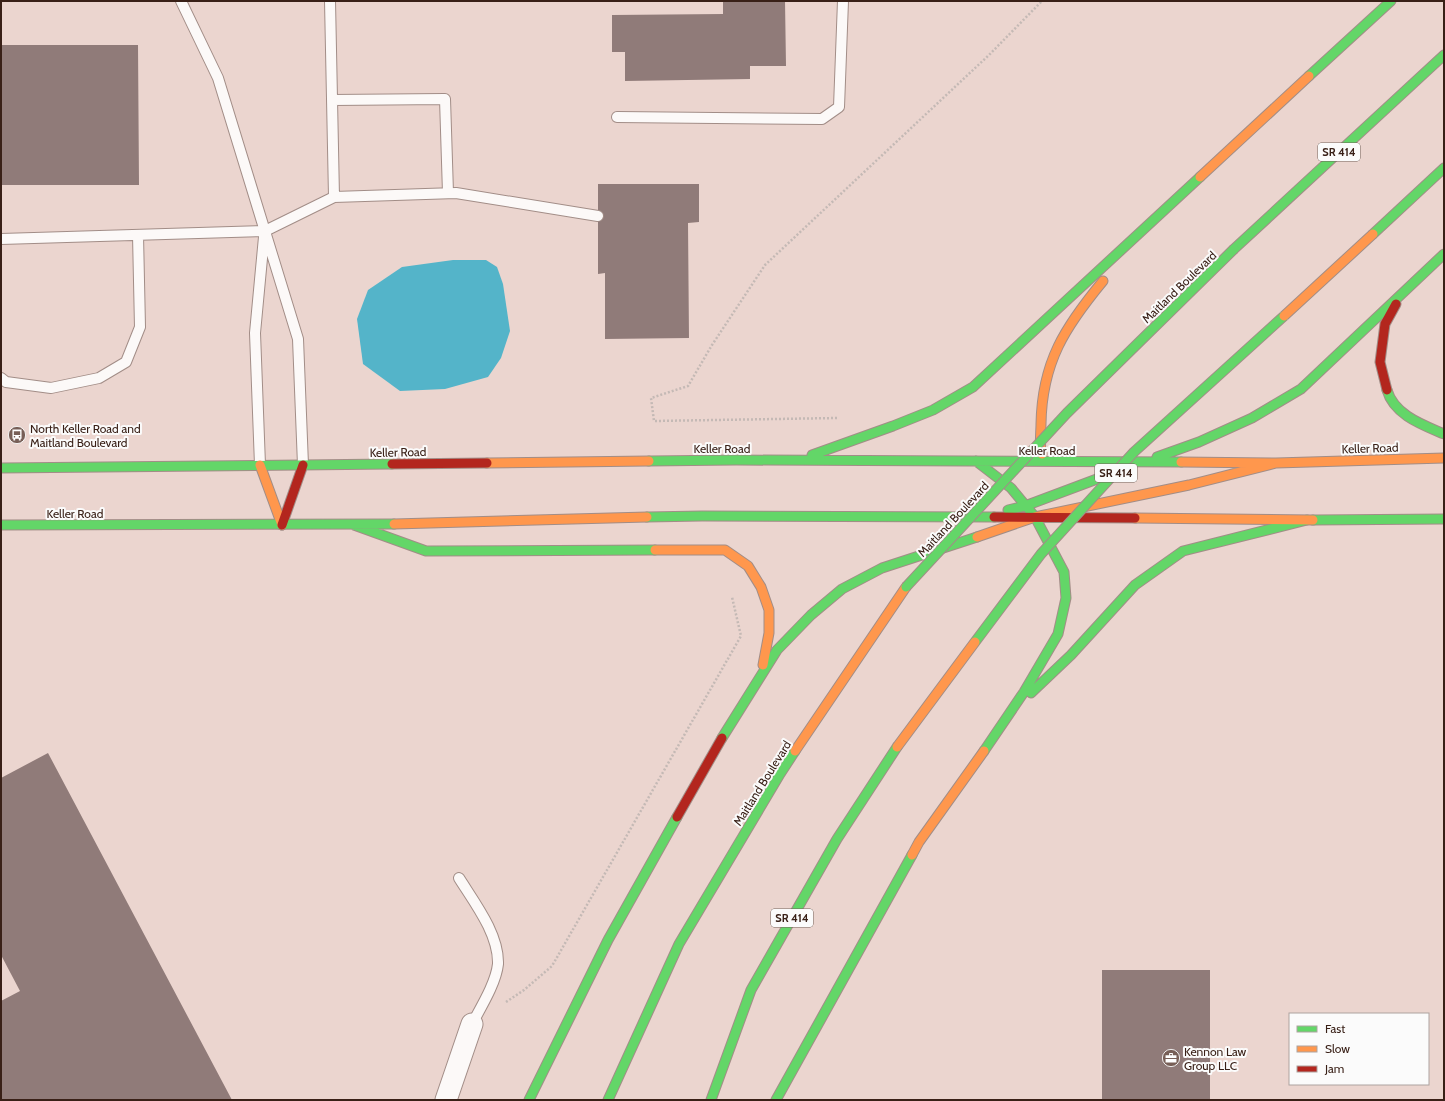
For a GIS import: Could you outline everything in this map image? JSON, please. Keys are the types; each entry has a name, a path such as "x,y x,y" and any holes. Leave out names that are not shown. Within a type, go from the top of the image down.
{"main road":[{"path":"798,460 934,410 973,387 1391,1"},
{"name":"Maitland Boulevard","path":"608,1100 679,944 780,774 906,587 1067,413 1234,249 1444,55"},
{"name":"SR 414","path":"711,1100 751,990 838,839 897,747 1041,554 1129,458 1444,168"},
{"path":"1052,471 1041,452 1042,401 1049,367 1065,333 1096,289 1147,227"},
{"path":"979,517 1025,506 1199,442 1252,418 1301,389 1444,254"},
{"path":"1403,292 1385,324 1380,362 1389,397 1401,412 1421,424 1444,434"},
{"name":"Keller Road","path":"1,468 303,465 501,461 798,460 1276,463 1444,458"},
{"path":"776,1100 919,842 956,792 1010,713 1058,634 1066,598 1064,572 1035,518 1011,488 976,461"},
{"path":"529,1100 608,940 714,752 777,650 811,615 842,589 882,568 1035,518 1190,485 1276,463"},
{"path":"260,465 282,525"},
{"path":"282,525 303,465"},
{"path":"1059,481 1069,496 1087,507 1127,518"},
{"name":"Keller Road","path":"1,525 354,525 702,516 1307,520 1444,519"},
{"path":"1010,713 1071,655 1135,585 1183,551 1307,520"},
{"path":"354,525 426,551 725,550 748,566 761,587 769,610 769,633 761,675"}],"street":[{"path":"446,1100 472,1024"}],"lane":[{"path":"181,1 218,78 298,338 303,465"},
{"path":"330,1 334,197"},
{"path":"617,117 822,119 839,107 843,1"},
{"path":"332,100 445,99 448,193"},
{"path":"1,239 264,231 334,197 456,193 598,216"},
{"path":"260,465 255,333 264,231"},
{"path":"1,378 6,382 51,388 99,378 126,362 140,327 138,235"},
{"path":"459,878 487,923 496,946 498,964 494,981 472,1024"}],"path":[{"path":"840,418 654,421 651,398 688,386 712,345 765,265 989,55 1042,1"},
{"path":"504,1002 524,990 552,966 741,636 732,597"}],"water":[{"path":"453,260 486,260 497,267 503,284 510,331 501,358 488,377 445,389 400,391 363,364 357,319 368,290 402,267"}],"building":[{"path":"723,1 785,1 786,66 750,66 750,79 625,81 625,52 612,52 612,15 723,14"},
{"path":"1,45 138,45 139,185 1,185"},
{"path":"598,184 699,184 699,222 688,223 689,338 605,339 605,273 598,274"},
{"path":"48,753 232,1100 1,1100 1,1001 20,991 1,955 1,778"},
{"path":"1102,970 1210,970 1210,1100 1102,1100"}],"traffic: fast":[{"path":"1309,76 1391,1"},
{"path":"1234,249 1444,55"},
{"path":"1373,234 1444,168"},
{"path":"812,455 933,410 973,387 1200,177"},
{"path":"906,587 1067,413 1234,249"},
{"path":"1157,457 1199,442 1252,418 1301,389 1444,254"},
{"path":"975,642 1041,554 1134,452 1284,316"},
{"path":"1387,390 1391,399 1403,413 1419,423 1444,434"},
{"path":"649,461 1181,462"},
{"path":"976,461 1011,488 1035,517 1064,572 1066,598 1058,634 1024,692 984,751"},
{"path":"1,468 392,464"},
{"path":"1008,510 1025,506 1121,470"},
{"path":"647,517 994,517"},
{"path":"1313,520 1444,519"},
{"path":"1031,693 1071,655 1135,585 1183,551 1307,520"},
{"path":"1,525 394,524"},
{"path":"354,525 426,551 655,550"},
{"path":"722,738 777,650 811,615 842,589 882,568 977,537"},
{"path":"711,1100 751,990 837,839 897,747"},
{"path":"608,1100 679,944 795,751"},
{"path":"529,1100 608,940 677,817"},
{"path":"776,1100 912,855"}],"traffic: slow":[{"path":"1200,177 1309,76"},
{"path":"1284,316 1373,234"},
{"path":"1042,454 1040,439 1042,402 1051,364 1058,346 1077,314 1103,281"},
{"path":"1181,462 1276,463 1444,458"},
{"path":"487,463 649,461"},
{"path":"977,537 1035,517 1189,485 1276,463"},
{"path":"260,465 282,525"},
{"path":"394,524 647,517"},
{"path":"1135,518 1313,520"},
{"path":"655,550 725,550 748,566 761,587 769,610 769,633 763,665"},
{"path":"795,751 906,587"},
{"path":"897,747 975,642"},
{"path":"912,855 919,842 984,751"}],"traffic: jam":[{"path":"1387,390 1380,362 1385,324 1396,304"},
{"path":"392,464 487,463"},
{"path":"282,525 303,465"},
{"path":"994,517 1135,518"},
{"path":"677,817 722,738"}],"place":[{"name":"North Keller Road and Maitland Boulevard","path":"17,435"},
{"name":"Kennon Law Group LLC","path":"1171,1058"}]}
